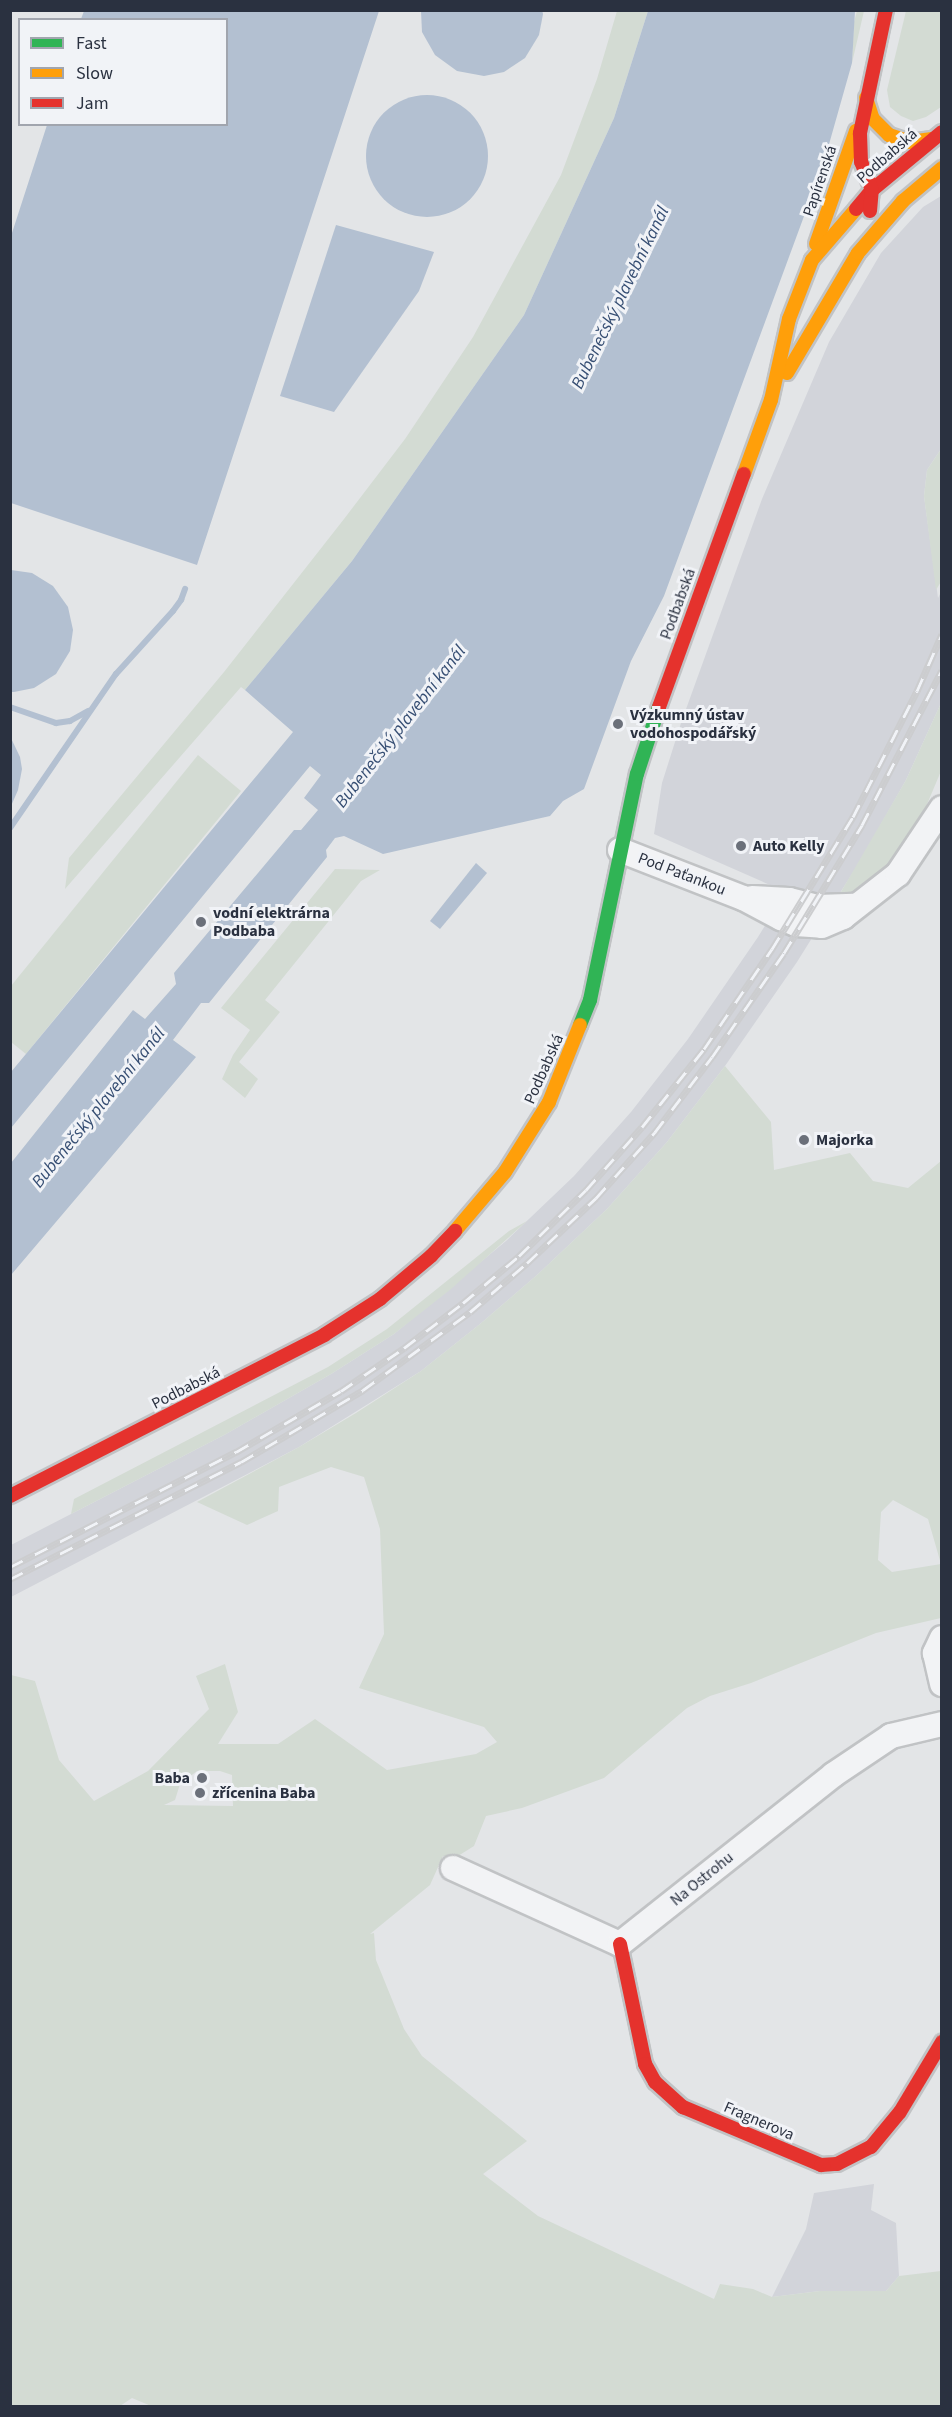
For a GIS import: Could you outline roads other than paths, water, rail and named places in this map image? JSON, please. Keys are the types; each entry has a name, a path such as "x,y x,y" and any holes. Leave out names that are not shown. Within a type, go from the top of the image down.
{"main road":[{"name":"Papírenská","path":"858,253 868,222 872,190 860,153 863,115 886,10"},
{"path":"866,98 873,119 889,135 910,142 937,136"},
{"name":"Papírenská","path":"812,260 827,209 863,115"},
{"name":"Podbabská","path":"10,1496 324,1335 380,1299 431,1256 476,1209 532,1131 563,1074 590,1000 637,774 668,680 771,400 789,320 812,260 872,190 937,136"},
{"name":"Podbabská","path":"771,400 858,253 887,217 920,185 942,168"},
{"path":"872,190 894,190 920,185"},
{"name":"Fragnerova","path":"620,1944 645,2064 655,2082 683,2107 821,2165 837,2164 855,2157 871,2147 886,2132 942,2042"}],"street":[{"name":"Pod Paťankou","path":"620,850 743,898 796,924 822,926 843,917 898,874 942,808"},
{"path":"942,1638 935,1653 942,1684"},
{"name":"Na Ostrohu","path":"620,1944 833,1775 891,1736 942,1724"},
{"path":"453,1868 620,1944"}],"water":[{"path":"542,10 543,14 539,35 525,58 504,72 484,76 457,71 435,55 422,32 421,11"},
{"path":"84,11 379,11 197,565 11,503 11,236 47,126 228,126 228,18 81,18"},
{"name":"Bubenečský plavební kanál","path":"648,11 855,11 852,63 824,162 664,596 631,661 584,789 563,801 550,816 383,854 344,836 335,838 326,850 327,857 209,1003 201,1003 173,1040 196,1057 11,1275 11,1163 133,1010 145,1019 176,984 174,973 294,830 301,830 318,810 304,798 321,775 310,766 11,1128 11,1072 293,732 245,690 352,561 524,315 614,118"},
{"path":"427,95 450,100 461,105 470,113 478,122 483,133 488,156 483,179 478,190 470,199 461,207 450,212 427,217 404,212 393,207 384,199 376,190 371,179 366,156 371,133 376,122 384,113 393,105 404,100"},
{"path":"336,225 434,252 419,291 334,412 280,396"},
{"path":"11,570 32,573 53,586 68,607 73,630 70,651 56,674 34,688 14,692 10,692"},
{"path":"10,736 20,757 22,769 18,790 11,806"},
{"path":"476,863 487,873 440,929 430,921"}],"waterway":[{"path":"10,828 116,674 173,611 185,589"},
{"path":"10,707 56,723 70,721 88,711"}],"railway":[{"path":"10,1567 236,1452 341,1391 404,1348 463,1303 519,1256 586,1190 642,1127 704,1049 772,949 853,817 917,691 942,634"},
{"path":"10,1579 241,1462 363,1390 470,1312 527,1263 596,1198 655,1132 712,1057 784,953 862,825 942,670"}],"place":[{"name":"Výzkumný ústav vodohospodářský","path":"618,724"},
{"name":"Auto Kelly","path":"741,846"},
{"name":"vodní elektrárna Podbaba","path":"201,922"},
{"name":"Majorka","path":"804,1140"},
{"name":"Baba","path":"202,1778"},
{"name":"zřícenina Baba","path":"200,1793"}]}
